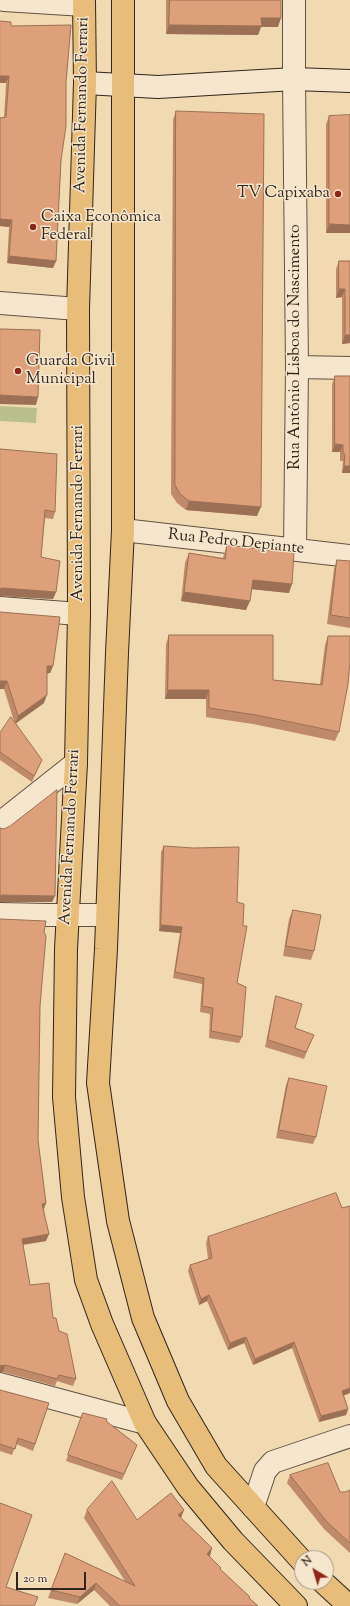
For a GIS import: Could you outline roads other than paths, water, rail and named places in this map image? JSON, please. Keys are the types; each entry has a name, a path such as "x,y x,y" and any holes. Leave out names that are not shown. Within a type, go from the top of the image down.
{"main road":[{"path":"123,0 123,530 106,950 98,1083 118,1221 143,1318 178,1401 216,1466 294,1552"},
{"name":"Avenida Fernando Ferrari","path":"84,2 85,83 78,309 79,614 76,763 68,914 64,1097 73,1197 86,1280 102,1324 145,1423 188,1487 233,1542 296,1606"},
{"path":"332,1590 349,1606"}],"street":[{"path":"4,0 84,2"},
{"name":"Rua Antônio Lisboa do Nascimento","path":"294,0 298,367 295,549"},
{"path":"85,83 158,87 294,79 350,81"},
{"path":"0,303 78,309"},
{"path":"298,367 350,368"},
{"name":"Rua Pedro Depiante","path":"123,530 350,556"},
{"path":"0,608 79,614"},
{"path":"0,823 76,763"},
{"path":"0,914 107,915"},
{"path":"0,1384 145,1423"},
{"path":"253,1507 265,1471 273,1462 350,1436"}],"place":[{"name":"TV Capixaba","path":"338,194"},
{"name":"Caixa Econômica Federal","path":"33,227"},
{"name":"Guarda Civil Municipal","path":"18,371"}]}
